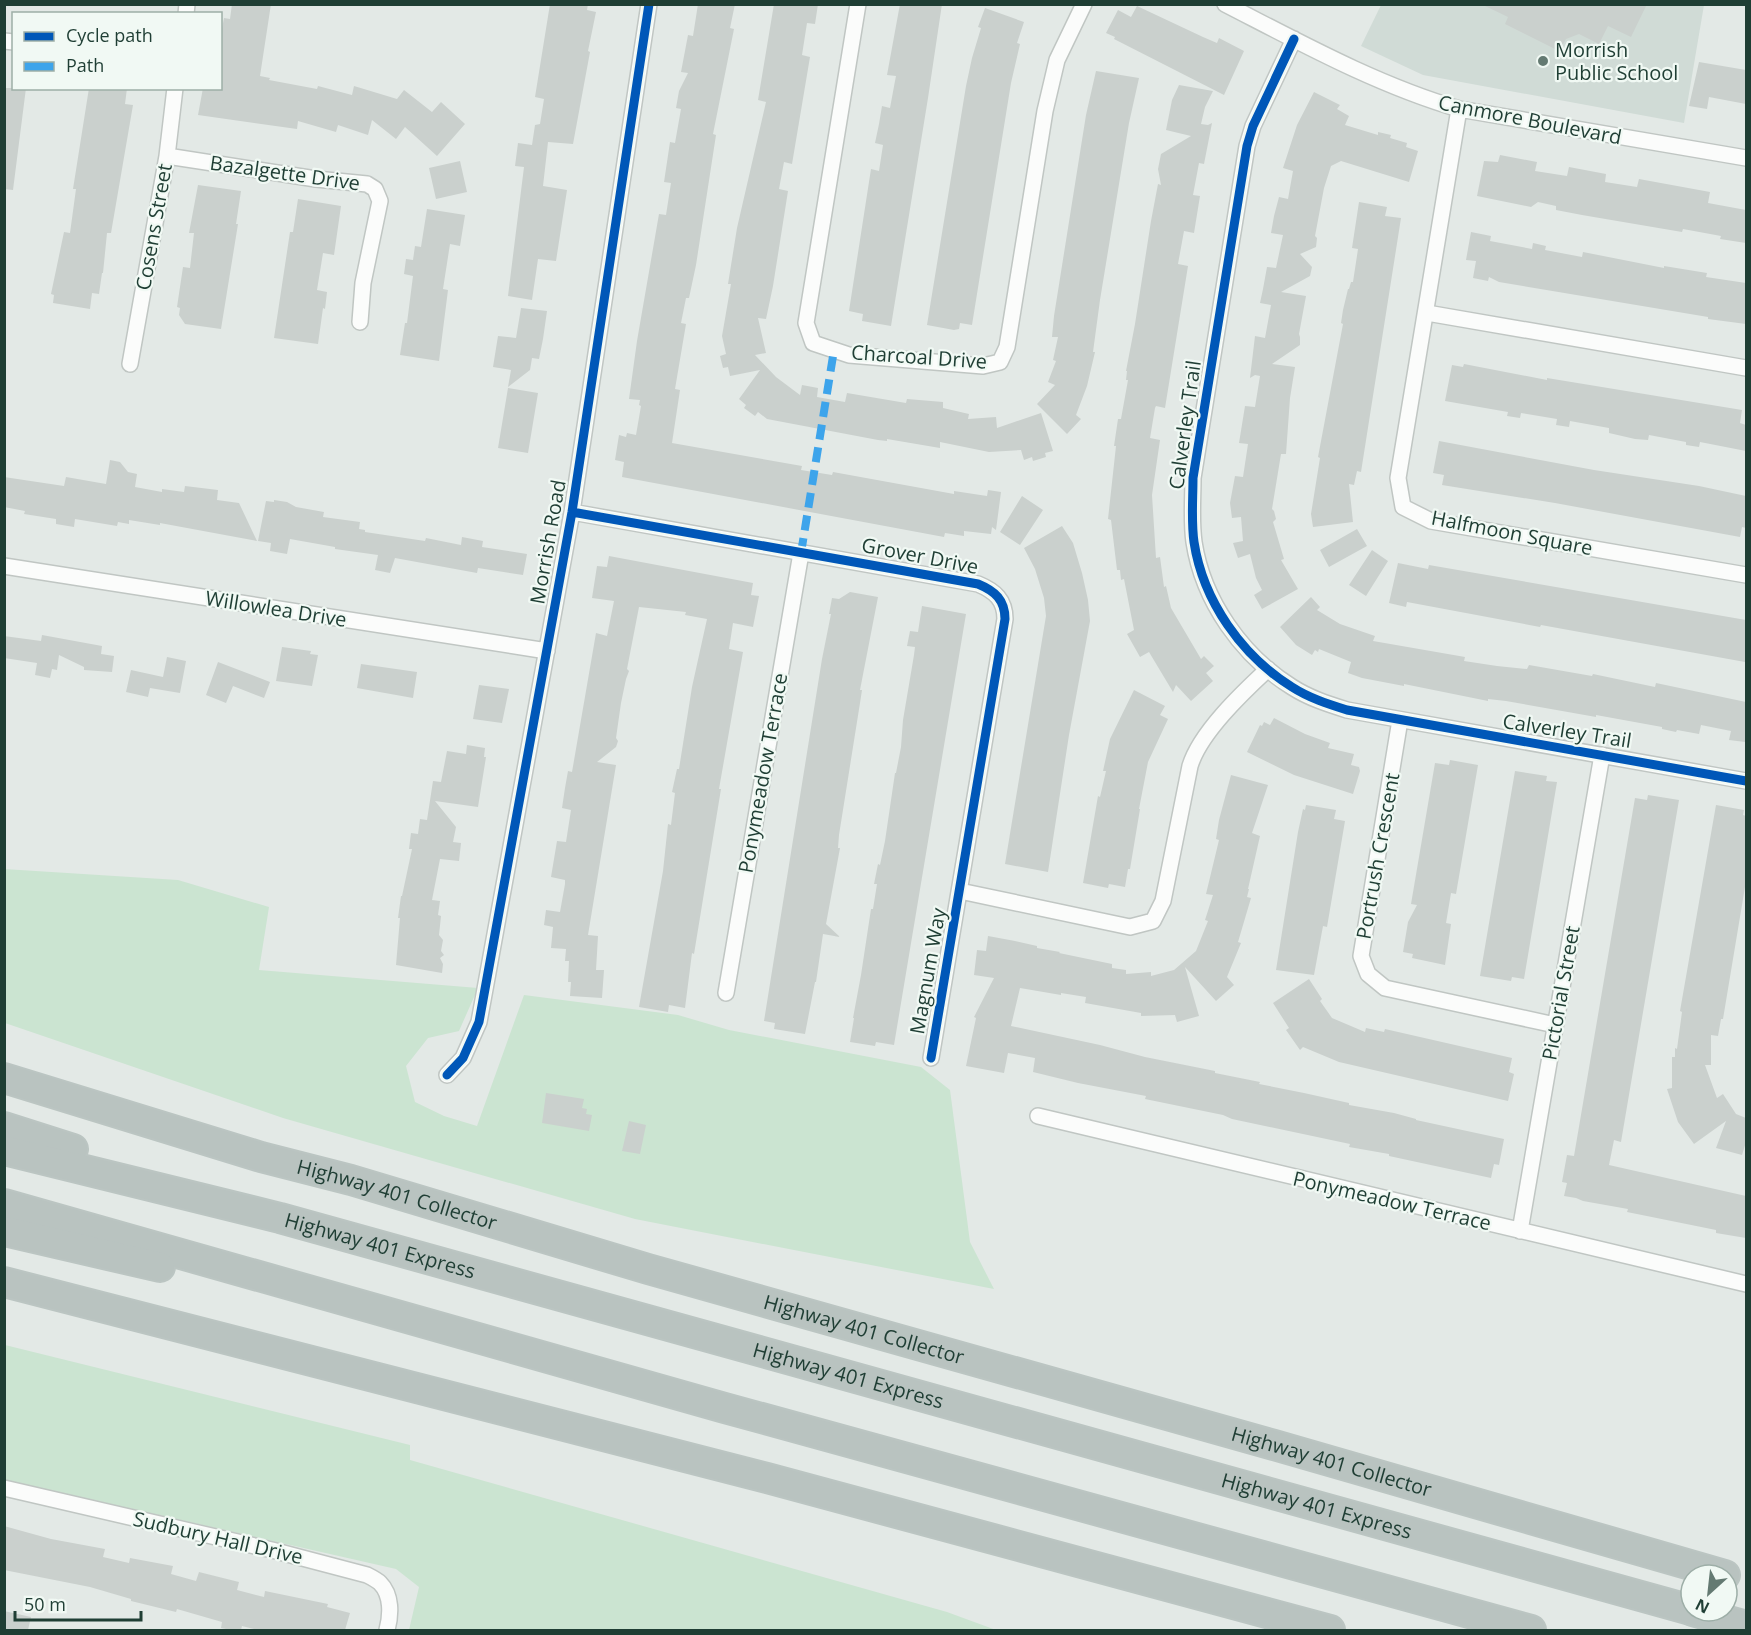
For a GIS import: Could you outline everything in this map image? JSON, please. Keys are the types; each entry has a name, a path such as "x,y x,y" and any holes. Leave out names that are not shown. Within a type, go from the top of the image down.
{"highway":[{"name":"Highway 401 Collector","path":"4,1078 261,1157 351,1180 648,1269 1684,1563"},
{"path":"4,1127 280,1218"},
{"name":"Highway 401 Express","path":"4,1150 280,1218 1679,1607"},
{"path":"4,1204 266,1279 1531,1630"},
{"path":"4,1231 174,1270 266,1279"},
{"path":"4,1282 767,1478 1330,1630"}],"street":[{"name":"Morrish Road","path":"447,1075 463,1058 479,1022 572,512 649,4"},
{"name":"Charcoal Drive","path":"858,4 806,323 813,343 849,355 983,366 1000,362 1007,348 1045,111 1057,60 1084,4"},
{"name":"Canmore Boulevard","path":"1225,4 1406,92 1458,109 1746,158"},
{"name":"Calverley Trail","path":"1294,39 1253,126 1247,146 1193,478 1194,541 1197,560 1210,595 1242,644 1268,669 1292,687 1316,699 1347,710 1746,781"},
{"name":"Cosens Street","path":"130,364 167,156 175,90"},
{"name":"Halfmoon Square","path":"1458,109 1398,478 1402,507 1431,521 1746,575"},
{"name":"Bazalgette Drive","path":"167,156 316,179 346,180 367,184 375,189 380,201 363,283 360,322"},
{"path":"1426,313 1746,369"},
{"name":"Grover Drive","path":"572,512 978,584 988,588 999,597 1005,607 1005,620 960,891"},
{"name":"Ponymeadow Terrace","path":"726,993 801,553"},
{"name":"Willowlea Drive","path":"4,566 547,651"},
{"path":"960,891 1130,927 1153,921 1163,901 1193,755 1204,736 1268,669"},
{"name":"Portrush Crescent","path":"1400,720 1361,957 1368,974 1385,988 1555,1025"},
{"name":"Pictorial Street","path":"1520,1231 1602,755"},
{"name":"Magnum Way","path":"931,1058 960,891"},
{"name":"Ponymeadow Terrace","path":"1038,1116 1746,1284"},
{"name":"Sudbury Hall Drive","path":"4,1488 272,1550 367,1575 380,1582 388,1598 390,1611 387,1630"}],"shaded area":[{"name":"Morrish Public School","path":"1381,5 1704,5 1684,123 1423,75 1361,46"}],"green space":[{"path":"4,869 178,880 269,907 259,970 478,988 459,1031 428,1038 406,1066 415,1102 444,1116 477,1126 524,995 678,1015 729,1030 921,1067 950,1090 970,1242 994,1289 635,1219 283,1118 5,1023"},
{"path":"5,1345 410,1445 410,1460 947,1612 996,1630 409,1630 419,1587 396,1569 5,1480"}],"building":[{"path":"232,4 271,4 260,76 270,78 269,80 317,89 318,86 352,95 354,86 397,99 404,90 432,112 441,102 465,124 437,156 405,127 396,139 372,120 368,135 338,125 336,132 298,121 297,129 198,115 203,90 222,90 222,28 224,18 230,19"},
{"path":"550,4 588,4 587,10 596,12 573,144 548,142 543,186 567,190 556,261 538,259 532,300 508,296 524,167 515,166 518,143 532,145 535,125 540,124 544,99 535,97"},
{"path":"698,4 735,4 730,28 734,29 713,134 716,135 696,265 681,323 686,324 675,389 680,390 672,443 802,466 801,470 832,475 833,472 954,494 954,491 987,496 988,490 1001,492 996,530 992,527 991,534 964,531 964,536 945,533 944,537 622,477 624,462 615,460 619,435 626,437 627,433 636,435 640,400 629,399 637,341 659,214 666,215 671,183 664,182 670,142 675,143 681,109 676,108 679,91 688,73 681,72 688,35 693,36"},
{"path":"774,4 818,4 815,24 807,23 802,55 810,57 792,164 784,162 779,189 788,191 773,286 766,319 758,318 766,353 755,355 776,377 800,395 802,385 818,388 817,397 845,402 847,393 906,403 907,399 943,402 943,408 969,414 968,419 996,417 997,428 1041,413 1053,451 1045,453 1046,457 1033,461 1032,457 1024,460 1021,450 989,452 940,442 940,448 887,439 887,441 878,440 767,419 758,412 755,416 744,408 746,405 739,399 760,370 730,376 728,367 723,368 720,356 726,354 722,336 737,228 766,102 758,100"},
{"path":"900,4 942,4 891,326 862,321 863,314 849,311 871,169 879,171 883,145 875,143 882,106 890,108 896,76 887,75"},
{"path":"1481,4 1647,4 1631,37 1608,26 1599,44 1579,34 1566,39 1559,51 1505,24 1508,17"},
{"path":"1137,6 1217,43 1219,38 1244,51 1224,95 1106,33 1118,10 1131,17"},
{"path":"985,8 1024,22 1017,43 1020,44 1011,83 972,325 960,323 959,329 954,330 927,325 966,86 981,28 978,27"},
{"path":"1699,62 1746,70 1746,104 1709,97 1707,109 1689,106"},
{"path":"1096,71 1139,78 1129,123 1100,300 1093,352 1095,352 1087,386 1076,415 1081,419 1067,434 1037,404 1055,385 1048,382 1056,361 1053,360 1058,337 1052,337 1054,316 1086,115"},
{"path":"1179,85 1213,91 1205,107 1201,124 1212,123 1204,164 1199,163 1193,195 1200,196 1194,233 1184,231 1178,264 1188,266 1165,408 1156,406 1155,408 1150,438 1160,440 1152,495 1156,558 1160,557 1164,587 1166,586 1171,608 1201,659 1204,656 1214,666 1206,673 1213,681 1191,701 1176,685 1173,692 1149,652 1140,657 1127,634 1134,630 1124,579 1121,580 1120,570 1117,570 1111,520 1108,519 1116,446 1114,446 1128,380 1126,380 1126,371 1151,221 1158,184 1161,185 1158,169 1161,154 1191,136 1166,130 1172,100"},
{"path":"4,88 26,90 13,190 4,189"},
{"path":"89,90 127,90 125,104 133,105 111,233 107,233 99,294 92,293 90,309 53,303 54,295 51,294 64,232 70,233 76,189 73,189"},
{"path":"1314,92 1340,105 1337,109 1349,116 1345,125 1378,135 1378,132 1391,135 1390,138 1407,143 1406,147 1418,151 1409,182 1341,161 1331,166 1324,188 1315,236 1317,238 1316,247 1300,254 1312,267 1310,276 1281,292 1306,296 1299,334 1300,345 1272,364 1295,367 1286,454 1281,454 1272,509 1276,519 1273,522 1284,559 1281,560 1298,589 1262,609 1254,595 1262,590 1256,578 1250,554 1238,558 1233,543 1243,541 1241,517 1232,518 1230,503 1235,476 1243,477 1248,444 1239,443 1245,406 1255,407 1260,376 1255,375 1250,378 1255,336 1265,338 1271,305 1260,303 1267,267 1276,268 1283,235 1271,233 1279,197 1288,199 1293,171 1283,168 1297,125"},
{"path":"1500,155 1537,162 1535,171 1567,176 1569,167 1606,174 1605,182 1637,187 1639,179 1710,192 1708,203 1746,210 1746,243 1683,229 1682,232 1556,210 1556,206 1538,202 1531,207 1477,196 1484,161 1498,162"},
{"path":"460,161 467,192 436,199 429,168"},
{"path":"198,185 241,191 221,329 185,324 179,315 180,308 177,307 183,267 190,268 194,233 189,233"},
{"path":"298,199 341,206 334,255 323,253 317,290 327,292 318,344 274,338 290,232 293,232"},
{"path":"1359,202 1387,207 1385,216 1401,218 1361,472 1357,471 1354,485 1349,484 1353,522 1313,527 1311,514 1320,458 1318,457 1343,324 1341,323 1343,310 1348,289 1353,282 1358,249 1352,248"},
{"path":"427,209 465,215 460,246 450,244 443,289 448,290 439,361 400,355 413,276 404,274 406,259 413,260 415,246 421,247"},
{"path":"1471,232 1491,236 1490,241 1532,249 1533,243 1546,246 1545,250 1582,257 1583,252 1664,268 1664,266 1707,273 1706,277 1746,283 1746,324 1499,282 1489,277 1488,281 1473,278 1476,261 1466,260"},
{"path":"521,308 547,311 543,339 539,359 532,358 530,370 508,387 511,370 493,367 498,336 516,338"},
{"path":"1464,364 1547,380 1547,378 1742,410 1740,423 1746,425 1746,451 1700,442 1699,447 1686,445 1686,442 1649,435 1648,440 1635,439 1609,433 1609,428 1570,421 1569,427 1556,425 1557,419 1521,413 1520,418 1507,416 1508,412 1445,401 1452,365 1463,367"},
{"path":"508,388 538,393 528,453 498,448"},
{"path":"1439,441 1746,496 1746,528 1742,527 1740,537 1442,485 1444,475 1433,473"},
{"path":"110,460 120,462 128,472 137,474 135,487 162,492 162,489 184,492 185,486 218,490 217,500 239,503 257,541 160,523 160,525 129,520 129,524 118,522 117,526 75,519 74,527 56,524 56,519 24,514 25,511 4,507 4,477 64,486 66,477 106,484"},
{"path":"1022,496 1043,510 1020,545 1000,532"},
{"path":"274,500 324,512 323,517 360,522 359,529 365,532 425,541 426,538 461,545 462,537 483,541 482,547 527,554 523,575 478,568 477,573 395,558 390,573 375,570 378,555 290,539 287,554 270,551 271,543 258,541 266,501 274,502"},
{"path":"1062,526 1073,543 1082,573 1090,621 1069,735 1048,872 1005,864 1046,616 1044,598 1035,569 1024,548"},
{"path":"1357,529 1367,546 1329,567 1320,550"},
{"path":"1372,550 1388,561 1366,596 1349,585"},
{"path":"609,556 753,583 751,595 759,596 753,627 733,623 729,649 743,652 694,954 692,953 685,1008 669,1005 668,1012 639,1007 663,871 668,824 671,825 675,793 672,792 677,769 679,769 692,687 707,619 685,615 686,612 639,607 627,669 629,671 621,703 616,738 618,741 616,747 597,762 616,765 588,935 598,936 596,970 604,970 602,998 570,996 571,982 568,982 569,961 565,961 566,949 551,948 553,927 544,925 546,910 560,912 565,884 565,880 551,877 557,841 566,842 571,810 562,808 568,771 572,772 596,633 607,636 614,601 592,598 597,566 607,567"},
{"path":"1398,563 1428,569 1429,565 1746,620 1745,662 1407,602 1406,607 1389,603"},
{"path":"850,592 878,597 860,690 862,690 839,835 838,848 840,848 826,924 840,937 823,934 805,1034 774,1029 775,1023 764,1021 832,598 839,599"},
{"path":"1311,597 1320,607 1317,610 1340,624 1375,636 1373,641 1465,657 1464,661 1527,669 1529,665 1592,676 1593,674 1655,687 1656,683 1746,702 1745,742 1729,740 1731,731 1701,725 1699,734 1677,730 1676,732 1662,729 1662,727 1596,715 1596,717 1506,701 1488,699 1488,701 1362,678 1348,673 1351,662 1319,649 1318,652 1315,650 1312,655 1296,645 1280,627"},
{"path":"922,606 966,614 894,1045 876,1042 875,1046 850,1042 877,884 874,884 885,841 901,747 915,647 907,646 910,631 918,632"},
{"path":"42,635 102,646 101,654 114,656 112,672 84,670 84,667 59,655 57,670 52,669 50,678 35,675 37,663 4,658 4,636 41,641"},
{"path":"282,647 311,651 310,654 318,655 312,686 276,681"},
{"path":"167,657 186,661 180,693 150,688 148,697 126,692 131,670 163,677"},
{"path":"218,662 270,682 264,698 233,686 226,703 206,695"},
{"path":"361,664 417,672 413,698 357,688"},
{"path":"479,685 509,689 502,723 473,719"},
{"path":"1134,690 1165,706 1160,715 1168,719 1148,762 1125,887 1109,884 1108,888 1083,883 1098,796 1100,797 1106,771 1103,771 1110,739"},
{"path":"1274,718 1305,734 1330,743 1328,748 1354,754 1351,765 1359,767 1360,771 1353,794 1294,775 1247,752 1260,725 1262,726 1264,722 1270,725"},
{"path":"467,745 485,748 484,757 486,757 478,807 435,801 456,827 453,842 461,843 459,861 440,859 432,900 440,901 439,935 443,940 441,951 444,955 440,958 443,964 442,973 396,965 400,918 398,918 412,849 409,849 411,833 418,834 420,819 427,820 433,781 441,782 447,751 466,754"},
{"path":"1450,760 1478,765 1456,894 1451,893 1446,923 1451,924 1445,965 1412,958 1413,954 1403,952 1408,922 1417,905 1411,904 1435,763 1449,765"},
{"path":"1515,771 1547,776 1546,781 1557,782 1524,979 1512,977 1511,981 1480,976"},
{"path":"1231,775 1268,785 1252,833 1260,836 1248,889 1247,897 1251,898 1238,942 1241,943 1227,977 1234,985 1216,1001 1185,967 1199,1016 1177,1022 1175,1015 1141,1016 1141,1013 1085,1003 1086,997 1020,988 1011,1026 1504,1139 1499,1165 1494,1164 1491,1178 1145,1099 1146,1096 1033,1072 1035,1058 1008,1053 1004,1073 966,1066 976,1018 974,1017 994,978 974,975 977,950 986,951 988,936 1112,964 1112,968 1126,970 1126,974 1151,972 1151,976 1174,970 1196,951 1208,921 1205,920 1213,895 1206,894 1219,840 1216,839 1219,820"},
{"path":"1648,795 1679,800 1621,1142 1614,1140 1609,1165 1746,1196 1746,1238 1716,1233 1716,1230 1627,1212 1628,1209 1564,1196 1567,1183 1562,1182 1567,1155 1574,1156 1635,798 1647,800"},
{"path":"1306,805 1336,810 1334,819 1345,821 1327,927 1323,926 1314,975 1276,970 1298,832"},
{"path":"1716,805 1744,810 1743,815 1746,816 1746,881 1723,1019 1721,1019 1718,1036 1711,1035 1711,1065 1705,1065 1717,1098 1723,1094 1736,1114 1746,1118 1746,1142 1742,1155 1716,1148 1726,1121 1694,1144 1678,1122 1667,1089 1672,1088 1672,1057 1675,1057 1675,1048 1677,1049 1682,1012 1680,1011"},
{"path":"1309,979 1332,1018 1365,1032 1366,1028 1384,1032 1385,1029 1512,1058 1509,1072 1514,1074 1508,1101 1339,1062 1303,1047 1300,1050 1286,1030 1289,1028 1273,1003"},
{"path":"546,1093 584,1099 582,1108 587,1109 586,1114 592,1115 589,1131 542,1123"},
{"path":"629,1121 646,1125 640,1154 622,1151"},
{"path":"4,1526 51,1539 105,1549 103,1557 129,1563 130,1558 173,1566 171,1574 196,1581 199,1572 239,1582 237,1590 264,1597 265,1591 328,1604 327,1607 350,1613 345,1630 258,1630 242,1626 241,1630 221,1628 222,1622 177,1609 176,1612 131,1601 131,1599 90,1587 4,1570"},
{"path":"4,1611 31,1617 28,1630 4,1630"}],"marked path":[{"path":"801,553 834,350"}],"cycle path":[{"path":"447,1075 463,1058 479,1022 572,512 649,4"},
{"path":"1294,39 1253,126 1247,146 1193,478 1194,542 1206,585 1216,606 1241,643 1274,674 1312,698 1347,710 1746,781"},
{"path":"572,512 978,584 994,593 1001,601 1005,619 931,1058"}],"place":[{"name":"Morrish Public School","path":"1543,61"}]}
